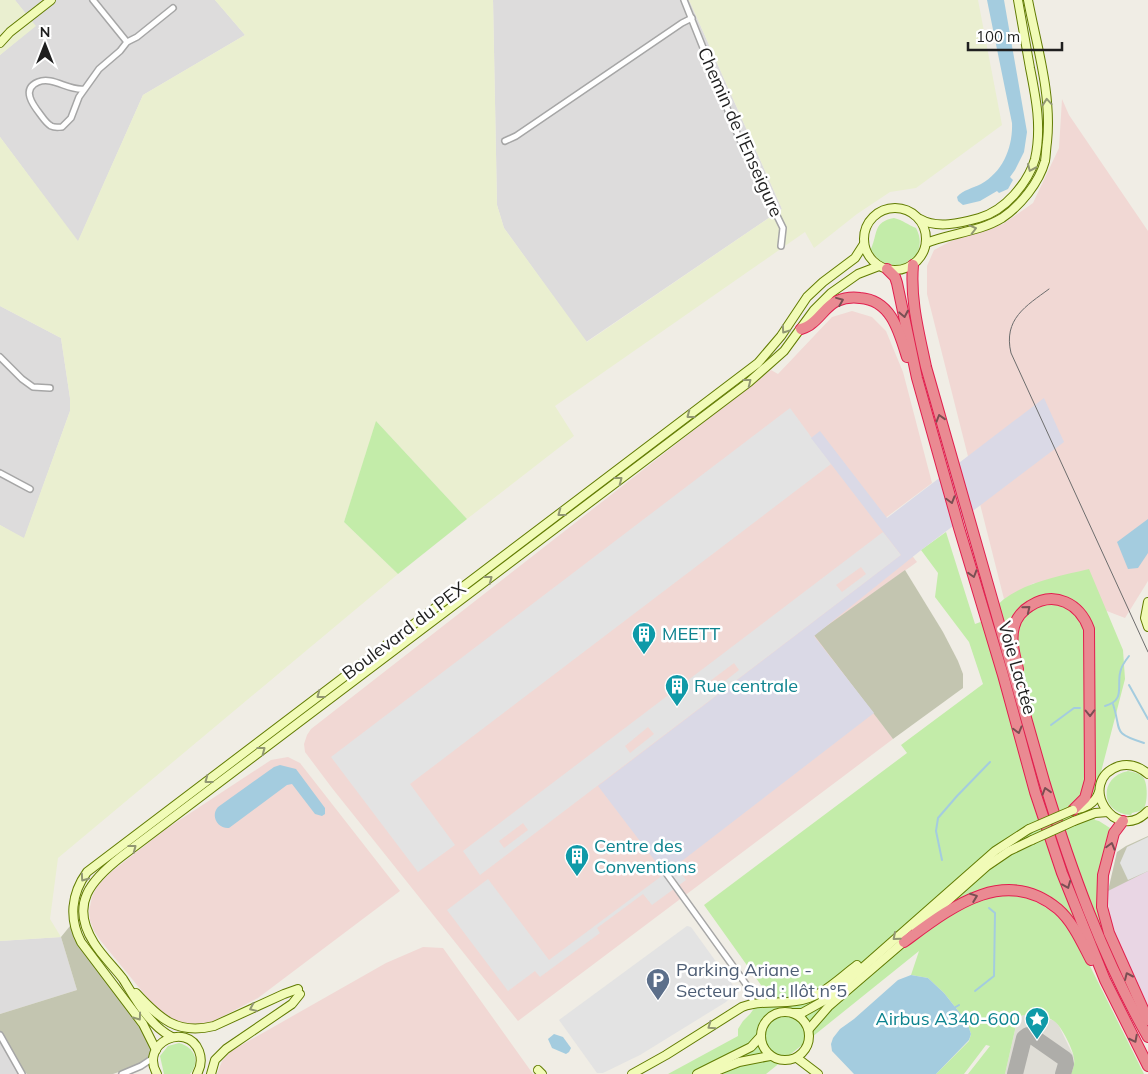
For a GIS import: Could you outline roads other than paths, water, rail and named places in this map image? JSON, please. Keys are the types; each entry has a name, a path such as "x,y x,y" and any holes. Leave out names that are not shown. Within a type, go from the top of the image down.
{"highway":[{"name":"Voie Lactée","path":"913,265 911,285 914,312 926,367 1016,686 1064,846 1084,902 1131,1006 1148,1037"},
{"name":"Voie Lactée","path":"883,268 895,277 898,283 917,378 929,423 1041,810 1062,873 1105,980 1148,1066"},
{"path":"801,329 811,325 826,309 838,300 854,297 866,298 877,303 889,313 896,324 914,386 929,423"},
{"path":"1016,686 1020,681 1013,646 1014,627 1021,614 1034,603 1049,599 1066,602 1074,607 1085,620 1089,629 1091,758 1088,790 1084,798 1073,810"},
{"path":"1123,821 1114,834 1103,875 1102,907 1109,933 1148,1020"},
{"path":"904,942 946,912 964,901 982,894 1009,890 1036,895 1058,910 1073,928 1095,967 1105,980"}],"main road":[{"path":"0,43 10,32 51,0"},
{"path":"920,219 926,234 926,243 924,251 913,265 905,269 883,268 872,261 864,244 864,234 867,225 881,211 890,208 900,208 909,211 927,224 966,221 988,216 1009,201 1028,176 1034,160 1039,128 1018,0"},
{"path":"926,243 987,225 1003,217 1034,186 1045,162 1048,127 1047,100 1028,0"},
{"name":"Boulevard du PEX","path":"157,1074 154,1068 154,1054 143,1024 81,942 77,934 73,907 77,889 87,872 743,374 768,352 814,290 855,258 864,244"},
{"name":"Boulevard du PEX","path":"198,1074 201,1059 197,1048 189,1040 172,1037 159,1029 134,997 121,976 94,944 89,934 84,919 84,903 89,890 106,869 749,382 784,351 814,310 830,293 858,274 883,268"},
{"path":"1148,602 1145,618 1148,627"},
{"path":"794,1013 800,1017 809,1029 810,1036 806,1050 797,1058 779,1060 770,1056 764,1048 761,1036 762,1029 771,1016 786,1012 802,1013 827,999 994,851 1029,829 1091,804 1096,800 1101,784 1112,769 1129,765 1146,772 1148,762"},
{"path":"1099,792 1103,806 1108,812 1123,821 1138,819 1148,811"},
{"path":"809,1029 829,1006 904,942 920,924 987,866 1008,851 1074,821 1095,813 1108,812"},
{"path":"632,1074 742,1007 753,1003 788,1002 807,999 832,986 866,959 872,958"},
{"path":"121,976 154,1012 177,1027 187,1029 203,1029 214,1026 284,994 299,991 292,1004 226,1049 215,1060 211,1074"},
{"path":"697,1074 751,1047 761,1036"},
{"path":"154,1054 162,1042 172,1037"},
{"path":"806,1050 816,1072"},
{"path":"709,1074 739,1062 770,1056"},
{"path":"797,1058 816,1072"}],"street":[{"path":"93,0 127,42"},
{"name":"Chemin de l'Enseigure","path":"684,0 739,138 783,228 781,246"},
{"path":"84,89 76,90 51,81 38,82 32,86 29,96 30,102 46,122 56,127 62,127 71,118 84,89 99,69 120,51 127,42 137,37 173,8"},
{"path":"505,141 516,136 692,18"},
{"path":"0,357 22,379 34,387 50,388"},
{"path":"0,473 30,489"},
{"path":"666,873 748,987 753,1003"},
{"path":"0,1035 22,1074"},
{"path":"122,1074 142,1066 154,1054"}],"water":[{"path":"987,0 1004,0 1027,132 1024,152 1010,177 1013,180 1008,189 999,193 997,191 980,201 963,205 958,201 957,197 989,179 995,173 1005,158 1011,141 1012,123"},
{"path":"1148,519 1148,553 1138,568 1128,569 1117,542"},
{"path":"280,765 296,769 325,808 325,814 322,816 315,814 292,784 287,785 229,828 225,828 216,821 215,814 218,807 274,767"},
{"path":"911,975 928,978 944,993 967,1022 971,1034 969,1040 936,1074 854,1074 832,1051 831,1044 833,1038 840,1029 898,980"},
{"path":"554,1034 563,1037 571,1048 569,1052 566,1054 552,1048 548,1039"}],"waterway":[{"path":"1105,706 1118,697 1121,670 1129,656"},
{"path":"1129,685 1148,719"},
{"path":"1113,704 1118,726 1122,733 1144,743"},
{"path":"1051,725 1074,708 1080,708"},
{"path":"942,860 936,831 938,818 990,762"},
{"path":"975,991 994,976 995,913 989,908"},
{"path":"954,1008 959,1005"}],"tram line":[{"path":"1049,289 1032,301 1013,322 1009,341 1011,353 1148,652"}],"place":[{"name":"MEETT","path":"644,655"},
{"name":"Rue centrale","path":"677,707"},
{"name":"Centre des Conventions","path":"577,877"},
{"name":"Parking Ariane - Secteur Sud : Ilôt n°5","path":"658,1001"},
{"name":"Airbus A340-600","path":"1037,1040"}]}
